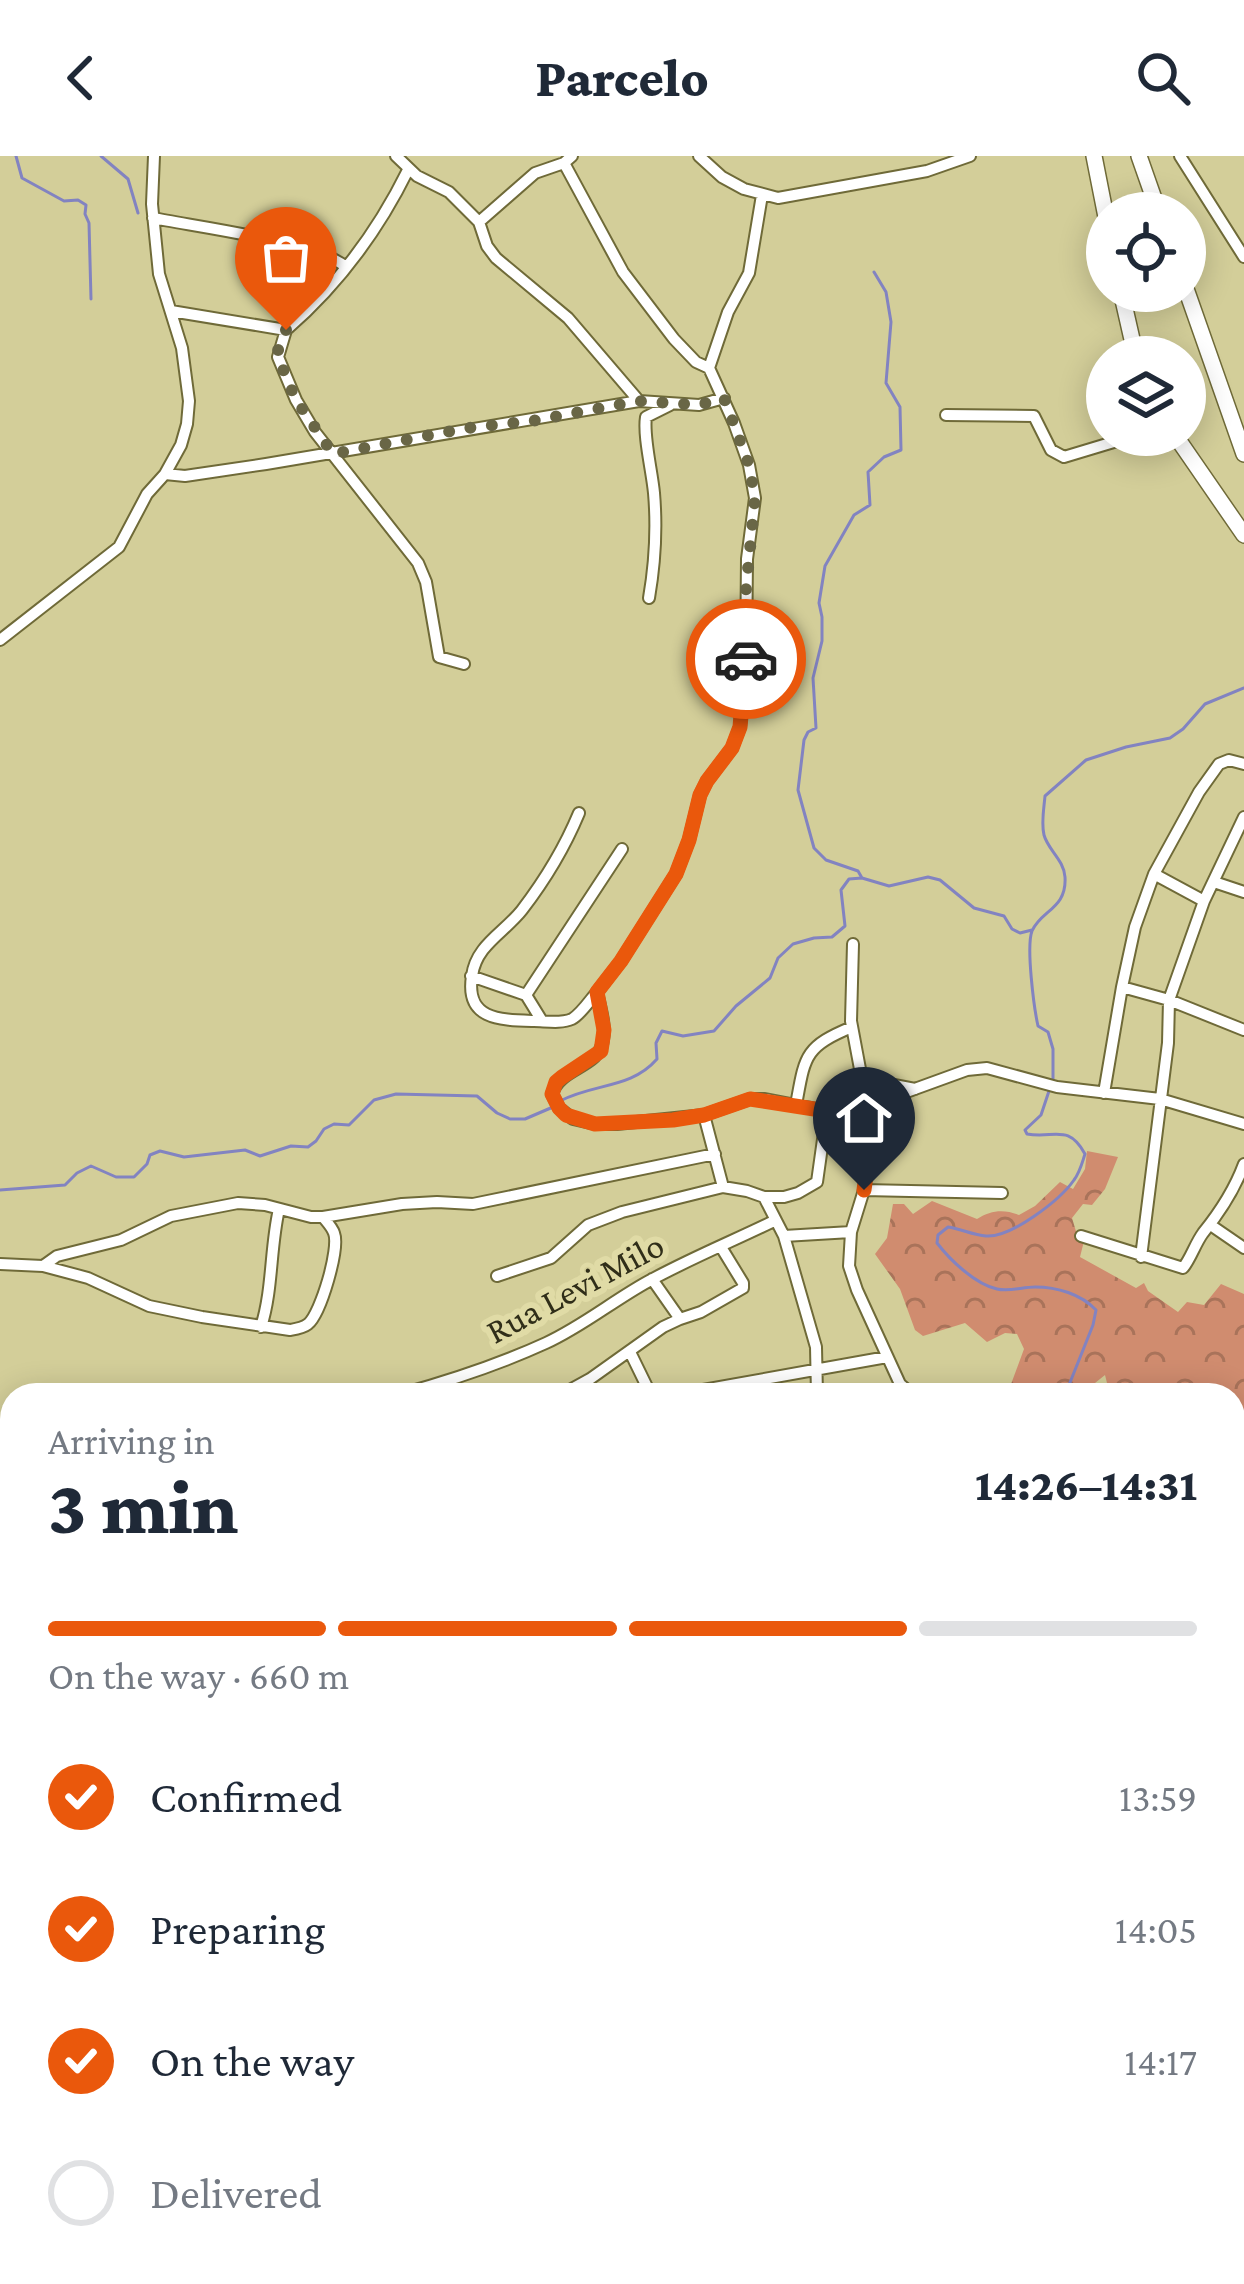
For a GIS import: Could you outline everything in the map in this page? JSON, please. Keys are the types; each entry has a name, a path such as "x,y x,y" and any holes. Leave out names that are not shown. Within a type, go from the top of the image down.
{"main road":[{"path":"1094,156 1101,192"},
{"path":"1139,156 1152,192"},
{"path":"1194,312 1244,454"},
{"path":"1189,456 1244,535"}],"street":[{"path":"0,640 119,547 147,494 181,445 189,400 182,348 159,274 153,218 154,156"},
{"path":"396,156 408,170 448,192 479,222 496,258 568,318 639,401"},
{"path":"699,156 722,177 778,198 927,171 970,156"},
{"path":"1180,156 1244,257"},
{"path":"479,222 535,173 568,160 623,272 674,339 696,362 709,368 749,465 755,498 747,559 740,727 732,748 700,795 676,874 621,961 572,1019 515,1021 486,1015 475,1007 470,992 475,960 517,917 549,874 579,813"},
{"path":"408,170 370,239 286,330 277,353 296,400 418,563 426,582 439,657 464,664"},
{"path":"709,368 728,312 749,273 762,195"},
{"path":"153,218 299,247 330,256 346,267"},
{"path":"171,311 286,330"},
{"path":"165,474 184,476 333,454 639,401 699,405 724,398"},
{"path":"649,598 655,499 644,427 646,417 673,404"},
{"path":"946,415 1034,416 1051,450 1064,457 1086,450"},
{"path":"1104,1093 1135,927 1154,874 1219,764 1229,760 1244,764"},
{"path":"1141,1257 1168,1043 1169,1000 1204,901 1244,817"},
{"path":"526,995 622,849"},
{"path":"1154,874 1204,901"},
{"path":"1214,881 1244,892"},
{"path":"853,944 852,1027 872,1133 864,1190 851,1232 849,1266 897,1383"},
{"path":"472,976 526,995 542,1021"},
{"path":"1122,987 1244,1030"},
{"path":"597,992 604,1030 601,1051 556,1082 552,1094 559,1108 573,1119 595,1124 673,1120 750,1099 827,1111 868,1106 978,1068 1051,1086 1160,1099 1244,1124"},
{"path":"796,1105 808,1055 827,1038 852,1027"},
{"path":"864,1088 894,1085 918,1090"},
{"path":"497,1276 551,1258 598,1220 723,1187 764,1197 798,1193 817,1182 827,1111"},
{"path":"704,1115 723,1187"},
{"path":"44,1266 57,1256 121,1240 171,1216 238,1203 311,1217 402,1204 473,1204 715,1154"},
{"path":"1081,1236 1183,1268 1234,1190 1244,1164"},
{"path":"864,1190 1001,1193"},
{"path":"764,1197 784,1237 816,1347 817,1383"},
{"path":"261,1327 279,1209"},
{"path":"0,1264 44,1266 88,1278 149,1306 290,1330 301,1328 313,1317 326,1286 336,1246 335,1234 323,1217"},
{"name":"Rua Levi Milo","path":"438,1383 551,1341 652,1280 774,1221"},
{"path":"1212,1226 1244,1249"},
{"path":"784,1237 851,1232"},
{"path":"580,1383 663,1327 743,1288 721,1246"},
{"path":"652,1280 680,1319"},
{"path":"630,1352 645,1383"},
{"path":"737,1383 886,1357"},
{"path":"758,1379 758,1383"}],"green space":[{"path":"1087,1151 1118,1157 1105,1189 1072,1218 1078,1238 1084,1241 1080,1257 1136,1288 1144,1283 1178,1312 1187,1302 1204,1305 1221,1284 1244,1294 1244,1383 1107,1383 1105,1375 1095,1383 1011,1383 1024,1349 1017,1334 1005,1333 987,1342 965,1323 923,1336 915,1330 900,1289 875,1254 887,1238 893,1204 904,1204 913,1214 932,1201 977,1219 998,1211 1019,1215 1060,1182 1073,1189 1085,1169"}],"waterway":[{"path":"16,156 22,178 64,201 86,205 91,299"},
{"path":"101,156 128,179 138,213"},
{"path":"862,878 858,871 826,860 814,848 798,790 804,740 816,728 813,678 822,641 819,603 825,566 854,515 870,505 868,472 884,457 901,450 900,407 886,383 891,322 886,292 874,272"},
{"path":"1053,1079 1053,1049 1048,1032 1038,1026 1030,963 1032,931 1065,888 1062,865 1044,835 1045,796 1086,760 1170,738 1205,704 1244,688"},
{"path":"560,1101 647,1069 657,1059 656,1043 662,1031 683,1036 714,1031 770,978 778,958 793,944 832,937 845,926 841,890 849,879 889,886 928,877 940,880 974,908 1004,916 1012,929 1032,930"},
{"path":"1050,1088 1041,1115 1025,1130 1027,1134 1066,1135 1079,1144 1085,1154 1074,1180 1047,1207 1008,1231 986,1236 948,1227 938,1235 937,1243 964,1270 989,1286 1060,1290 1096,1310 1070,1383"},
{"path":"0,1190 65,1185 91,1166 116,1177 134,1177 150,1155 160,1151 184,1157 245,1150 260,1156 291,1146 308,1147 324,1129 349,1125 374,1100 396,1094 477,1096 510,1119 525,1119 553,1107"}],"way so far":[{"path":"286,330 279,360 296,400 333,454 639,401 699,405 724,398 749,465 755,498 747,559 746,659"}],"route":[{"path":"746,659 740,727 732,748 700,795 676,874 597,992 604,1030 601,1051 556,1082 552,1094 566,1115 595,1124 673,1120 750,1099 827,1111 868,1106 872,1133 864,1190"}]}
